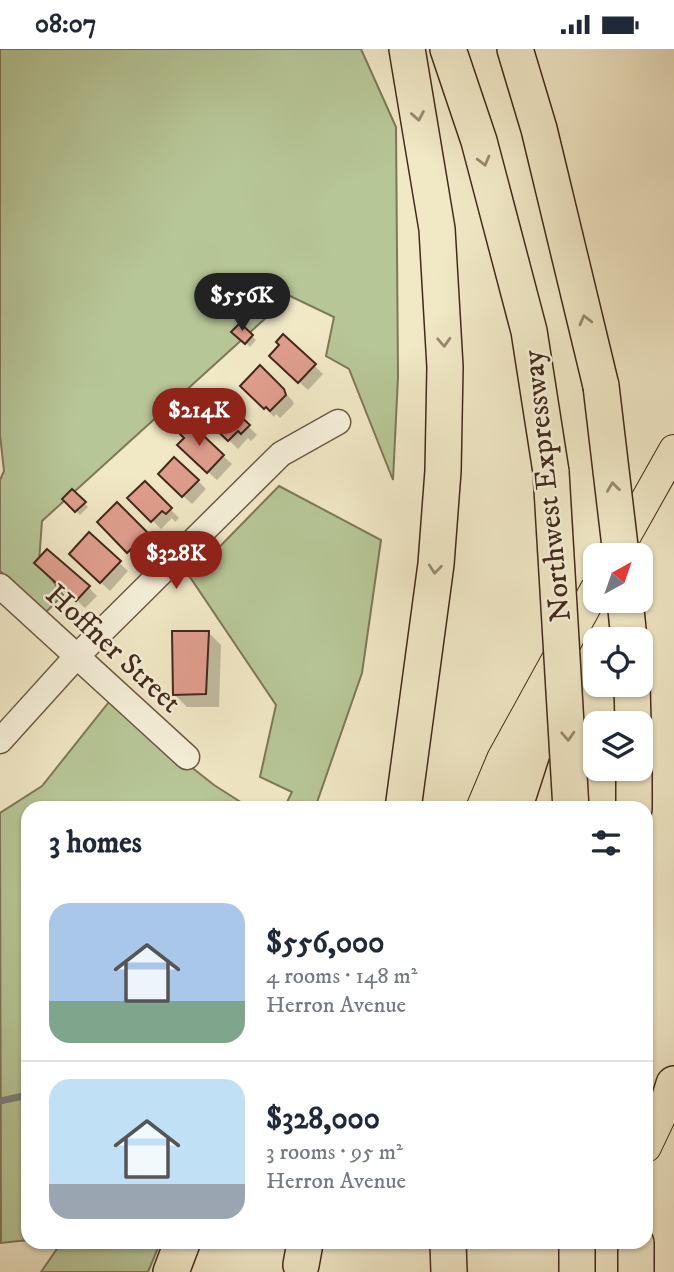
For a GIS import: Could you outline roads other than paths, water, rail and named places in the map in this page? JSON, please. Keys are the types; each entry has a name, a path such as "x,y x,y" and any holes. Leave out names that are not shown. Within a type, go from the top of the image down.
{"highway":[{"path":"404,801 408,752 436,564 443,471 445,367 437,229 407,49"},
{"name":"Northwest Expressway","path":"448,49 479,141 529,331 551,472 571,801"},
{"name":"Northwest Expressway","path":"515,49 539,129 601,386 620,543"},
{"path":"517,801 570,633"},
{"path":"392,801 408,752"},
{"path":"634,781 634,801"},
{"path":"171,1272 180,1249"},
{"path":"448,1249 449,1272"},
{"path":"577,1249 578,1272"},
{"path":"636,1249 636,1272"}],"main road":[{"path":"622,543 674,450"},
{"path":"484,801 502,759 583,611"},
{"path":"653,1132 673,1089"},
{"path":"578,1272 592,1249"}],"street":[{"path":"0,740 76,657 281,454 338,422"},
{"name":"Hoffner Street","path":"0,586 187,757"}],"waterway":[{"path":"0,1101 21,1096"}]}
